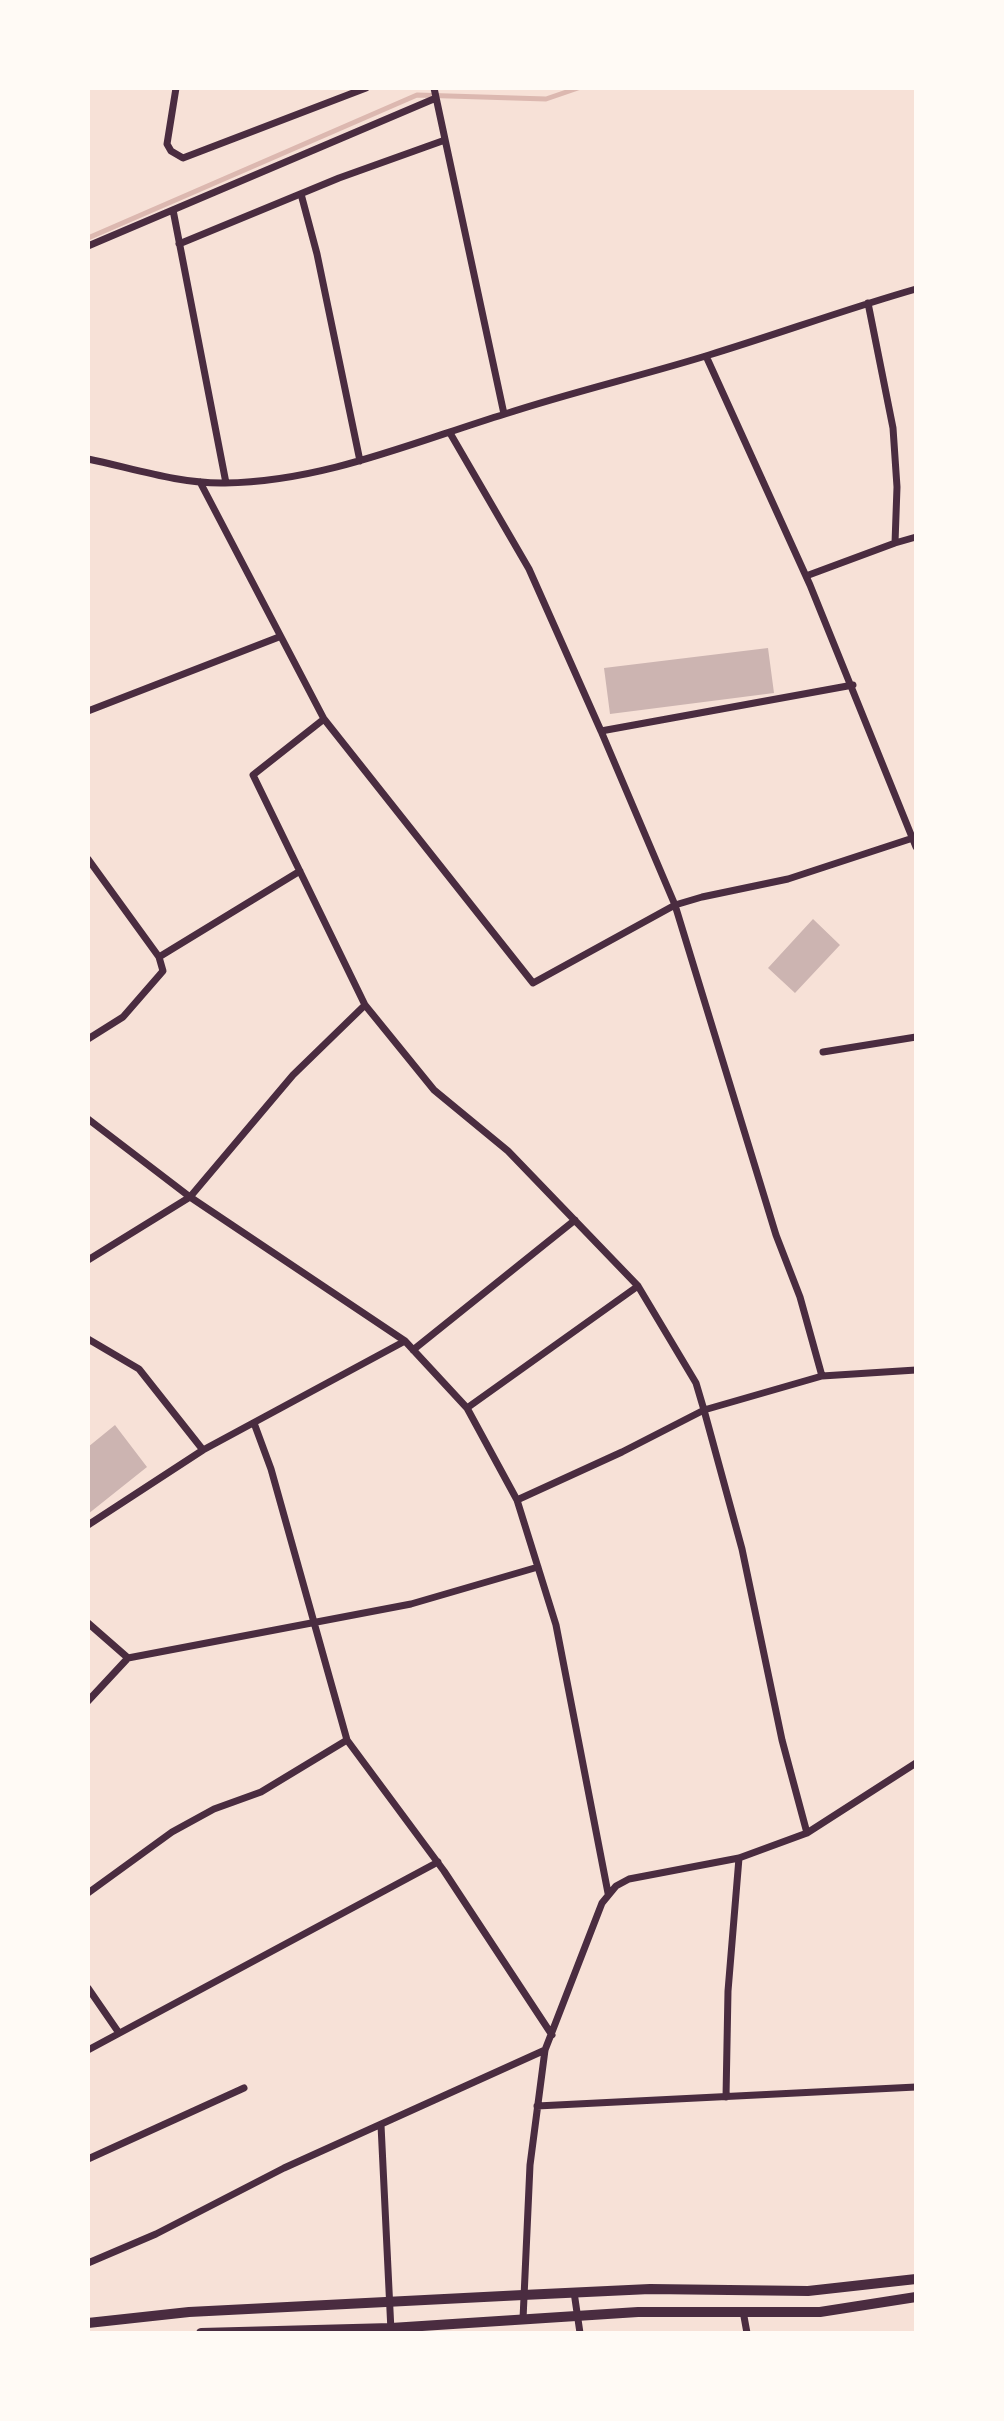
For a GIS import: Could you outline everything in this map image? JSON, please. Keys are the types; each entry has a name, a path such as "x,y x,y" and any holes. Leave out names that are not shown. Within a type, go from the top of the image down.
{"main road":[{"path":"88,2323 189,2312 574,2292 650,2289 808,2291 916,2279"},
{"path":"201,2333 391,2330 577,2315 820,2312 916,2297"}],"street":[{"path":"176,88 167,144 171,151 183,158 366,88"},
{"path":"434,88 504,414"},
{"path":"88,246 436,98"},
{"path":"179,244 445,140"},
{"path":"301,194 317,254 360,461"},
{"path":"173,210 226,483"},
{"path":"88,459 200,482 282,478 360,461 916,289"},
{"path":"868,303 893,428 897,487 895,543"},
{"path":"706,356 853,685 916,847"},
{"path":"450,433 529,569 675,905 776,1235 800,1297 822,1376"},
{"path":"200,482 324,719 533,983 675,905 788,879 914,838"},
{"path":"806,576 916,537"},
{"path":"88,711 279,637"},
{"path":"601,731 853,685"},
{"path":"324,719 253,775 365,1005 434,1090 508,1151 638,1286 696,1383 742,1549 782,1740 807,1833"},
{"path":"88,859 159,957 163,971 123,1017 88,1039"},
{"path":"159,957 300,871"},
{"path":"88,1260 190,1197 293,1075 365,1005"},
{"path":"823,1052 916,1037"},
{"path":"88,1119 190,1197 405,1341 467,1408 517,1500 556,1625 608,1893"},
{"path":"413,1350 575,1220"},
{"path":"467,1408 638,1286"},
{"path":"88,1339 139,1369 203,1450"},
{"path":"88,1525 203,1450 405,1341"},
{"path":"517,1500 704,1410 822,1376 916,1370"},
{"path":"254,1423 271,1469 347,1740 438,1862 552,2035"},
{"path":"88,1701 128,1658 411,1604 538,1567"},
{"path":"88,1623 128,1658"},
{"path":"88,1893 172,1832 214,1809 261,1792 347,1740"},
{"path":"523,2319 530,2165 545,2050 608,1893 629,1879 739,1858 807,1833 916,1763"},
{"path":"726,2097 728,1991 739,1858"},
{"path":"88,2050 438,1862"},
{"path":"88,1988 119,2033"},
{"path":"88,2263 156,2234 284,2168 545,2050"},
{"path":"537,2106 916,2087"},
{"path":"88,2159 244,2088"},
{"path":"381,2125 391,2330"},
{"path":"574,2292 580,2333"},
{"path":"743,2311 747,2333"}],"building":[{"path":"768,648 774,693 610,714 604,668"},
{"path":"813,919 840,945 795,993 768,968"},
{"path":"115,1425 147,1467 88,1514 88,1447"}],"waterway":[{"path":"88,238 417,95 546,99 578,88"}]}
